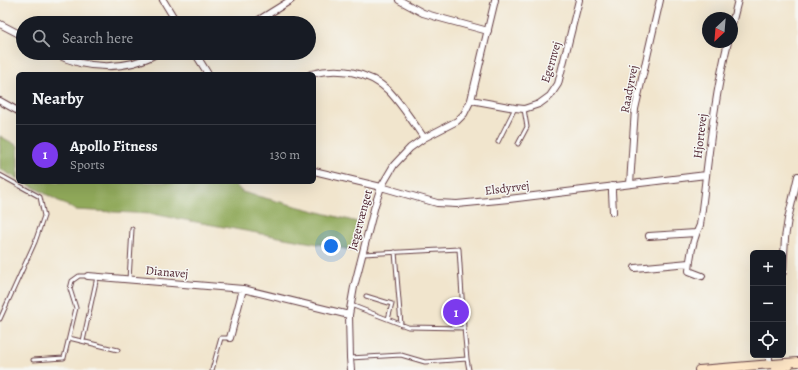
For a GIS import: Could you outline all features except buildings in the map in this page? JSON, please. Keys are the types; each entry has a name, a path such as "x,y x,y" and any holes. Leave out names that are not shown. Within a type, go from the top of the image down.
{"main road":[{"path":"699,370 798,362"},
{"path":"776,370 798,362"}],"street":[{"path":"163,0 173,16"},
{"path":"265,16 291,0"},
{"path":"399,0 423,13 488,31"},
{"name":"Jægervænget","path":"351,370 349,315 374,205 381,187 394,165 410,148 424,138 457,121 464,114 471,100 495,0"},
{"name":"Egernvej","path":"471,100 524,109 533,107 550,96 558,84 579,0"},
{"name":"Raadyrvej","path":"630,184 634,109 660,0"},
{"path":"735,12 738,0"},
{"path":"0,24 16,32"},
{"name":"Hjortevej","path":"689,263 696,233 700,226 714,108 726,48"},
{"path":"71,60 82,64 112,66 144,60"},
{"path":"199,60 207,72"},
{"path":"316,73 340,70 357,73 374,80 388,90 424,138"},
{"path":"0,101 16,110"},
{"name":"Elsdyrvej","path":"316,171 381,187 437,203 457,204 706,175"},
{"path":"784,250 788,219 798,176"},
{"path":"612,186 613,212"},
{"path":"650,236 696,233"},
{"path":"635,268 689,263 689,271 702,276"},
{"name":"Dianavej","path":"88,276 243,289 349,315"},
{"path":"230,338 243,289"},
{"path":"769,358 769,365"}],"lane":[{"path":"498,142 515,108"},
{"path":"518,144 527,127 524,109"},
{"path":"0,175 16,184"},
{"path":"0,319 35,242 44,216 40,197 16,184"},
{"path":"129,280 132,229"},
{"path":"362,254 459,249 464,328 469,370"},
{"path":"395,252 402,324"},
{"path":"34,360 64,358 76,308 70,289 72,281 79,276 88,276"},
{"path":"83,341 97,277"},
{"path":"366,296 392,304 388,318"},
{"path":"351,305 408,327 464,328"},
{"path":"69,338 118,350"},
{"path":"212,370 221,338 230,338"},
{"path":"350,358 402,355 425,362 467,359"}],"green space":[{"path":"0,136 16,145 16,178 0,169"},
{"path":"28,184 235,184 242,192 361,223 351,250 152,214 75,210"}],"place":[{"name":"Apollo Fitness","path":"456,312"}]}
